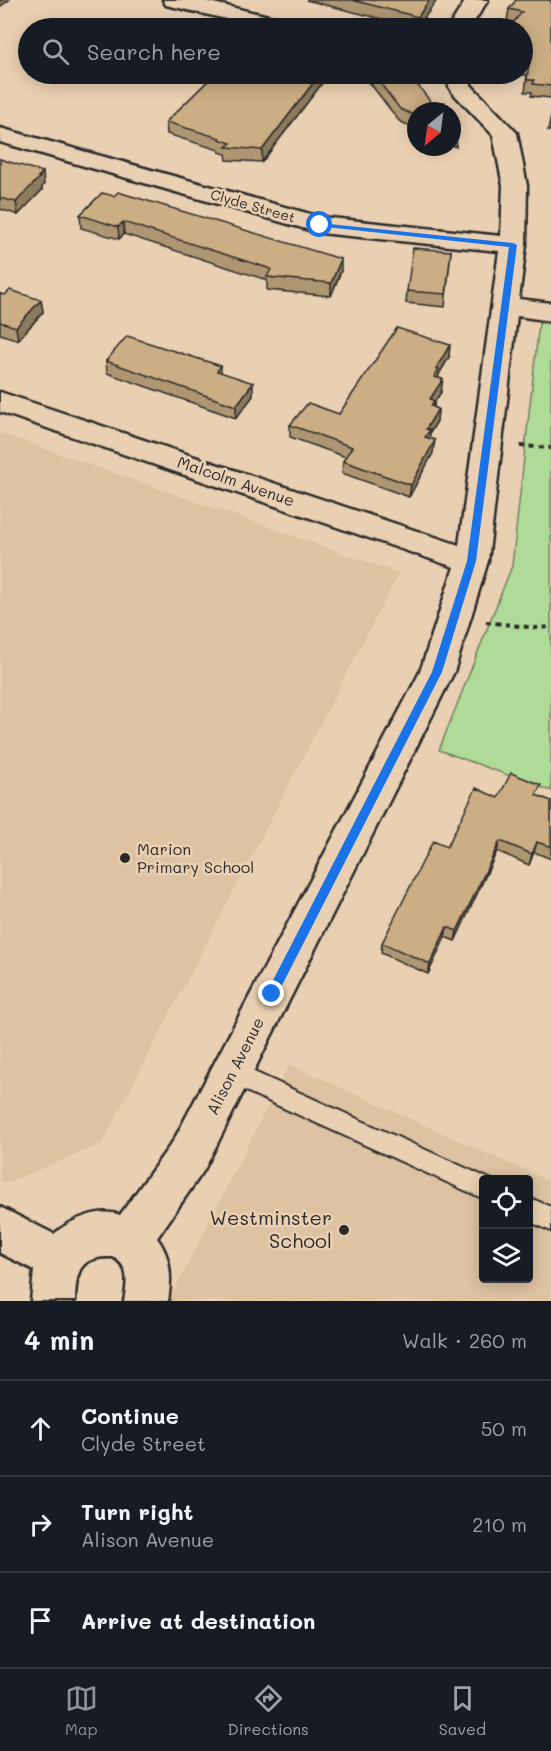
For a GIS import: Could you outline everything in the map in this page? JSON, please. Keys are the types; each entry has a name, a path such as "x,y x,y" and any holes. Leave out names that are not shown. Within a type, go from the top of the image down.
{"street":[{"path":"174,0 249,18"},
{"path":"464,18 477,0"},
{"name":"Alison Avenue","path":"128,1240 189,1155 437,672 472,561 513,245 515,186 505,133 460,87 460,84"},
{"name":"Clyde Street","path":"0,135 320,225 513,245"},
{"path":"505,306 551,312"},
{"name":"Malcolm Avenue","path":"0,402 472,561"},
{"path":"0,1229 56,1281 69,1247 83,1238 98,1234 114,1235 128,1240 138,1249 146,1262 150,1279 146,1301"}],"lane":[{"path":"232,1073 479,1186"},
{"path":"533,1211 551,1219"}],"path":[{"path":"454,618 536,628 551,627"}],"shaded area":[{"name":"Marion Primary School","path":"0,433 399,573 102,1144 6,1183 0,1180"},
{"name":"Westminster School","path":"289,1064 551,1182 551,1301 169,1301"}],"green space":[{"path":"539,323 551,324 551,791 439,750 512,566"}],"building":[{"path":"352,0 429,0 418,17"},
{"path":"516,0 551,0 551,86 533,84 533,18 517,18 522,12 509,9"},
{"path":"205,84 312,84 262,150 226,147 231,143 166,122"},
{"path":"381,84 417,84 431,102 407,102 407,112 400,109"},
{"path":"0,159 43,172 16,202 0,198"},
{"path":"118,192 341,259 331,283 267,277 271,269 123,222 118,227 80,215 102,193 114,196"},
{"path":"413,248 451,251 446,294 407,291"},
{"path":"10,290 41,300 16,327 0,322 0,294 5,295"},
{"path":"397,328 450,345 436,368 439,369 434,377 443,379 430,399 434,401 431,406 438,409 426,429 430,430 425,437 435,440 411,485 343,461 352,447 290,425 308,403 339,414"},
{"path":"127,336 221,366 217,371 253,383 236,406 106,361"},
{"path":"511,773 541,785 536,795 551,801 551,847 537,842 532,854 500,841 457,931 447,927 430,964 382,943 433,841 447,847 476,788 498,798"}],"place":[{"name":"Marion Primary School","path":"125,858"},
{"name":"Westminster School","path":"344,1230"}],"route":[{"path":"272,994 437,672 472,561 513,245 320,225"}]}
